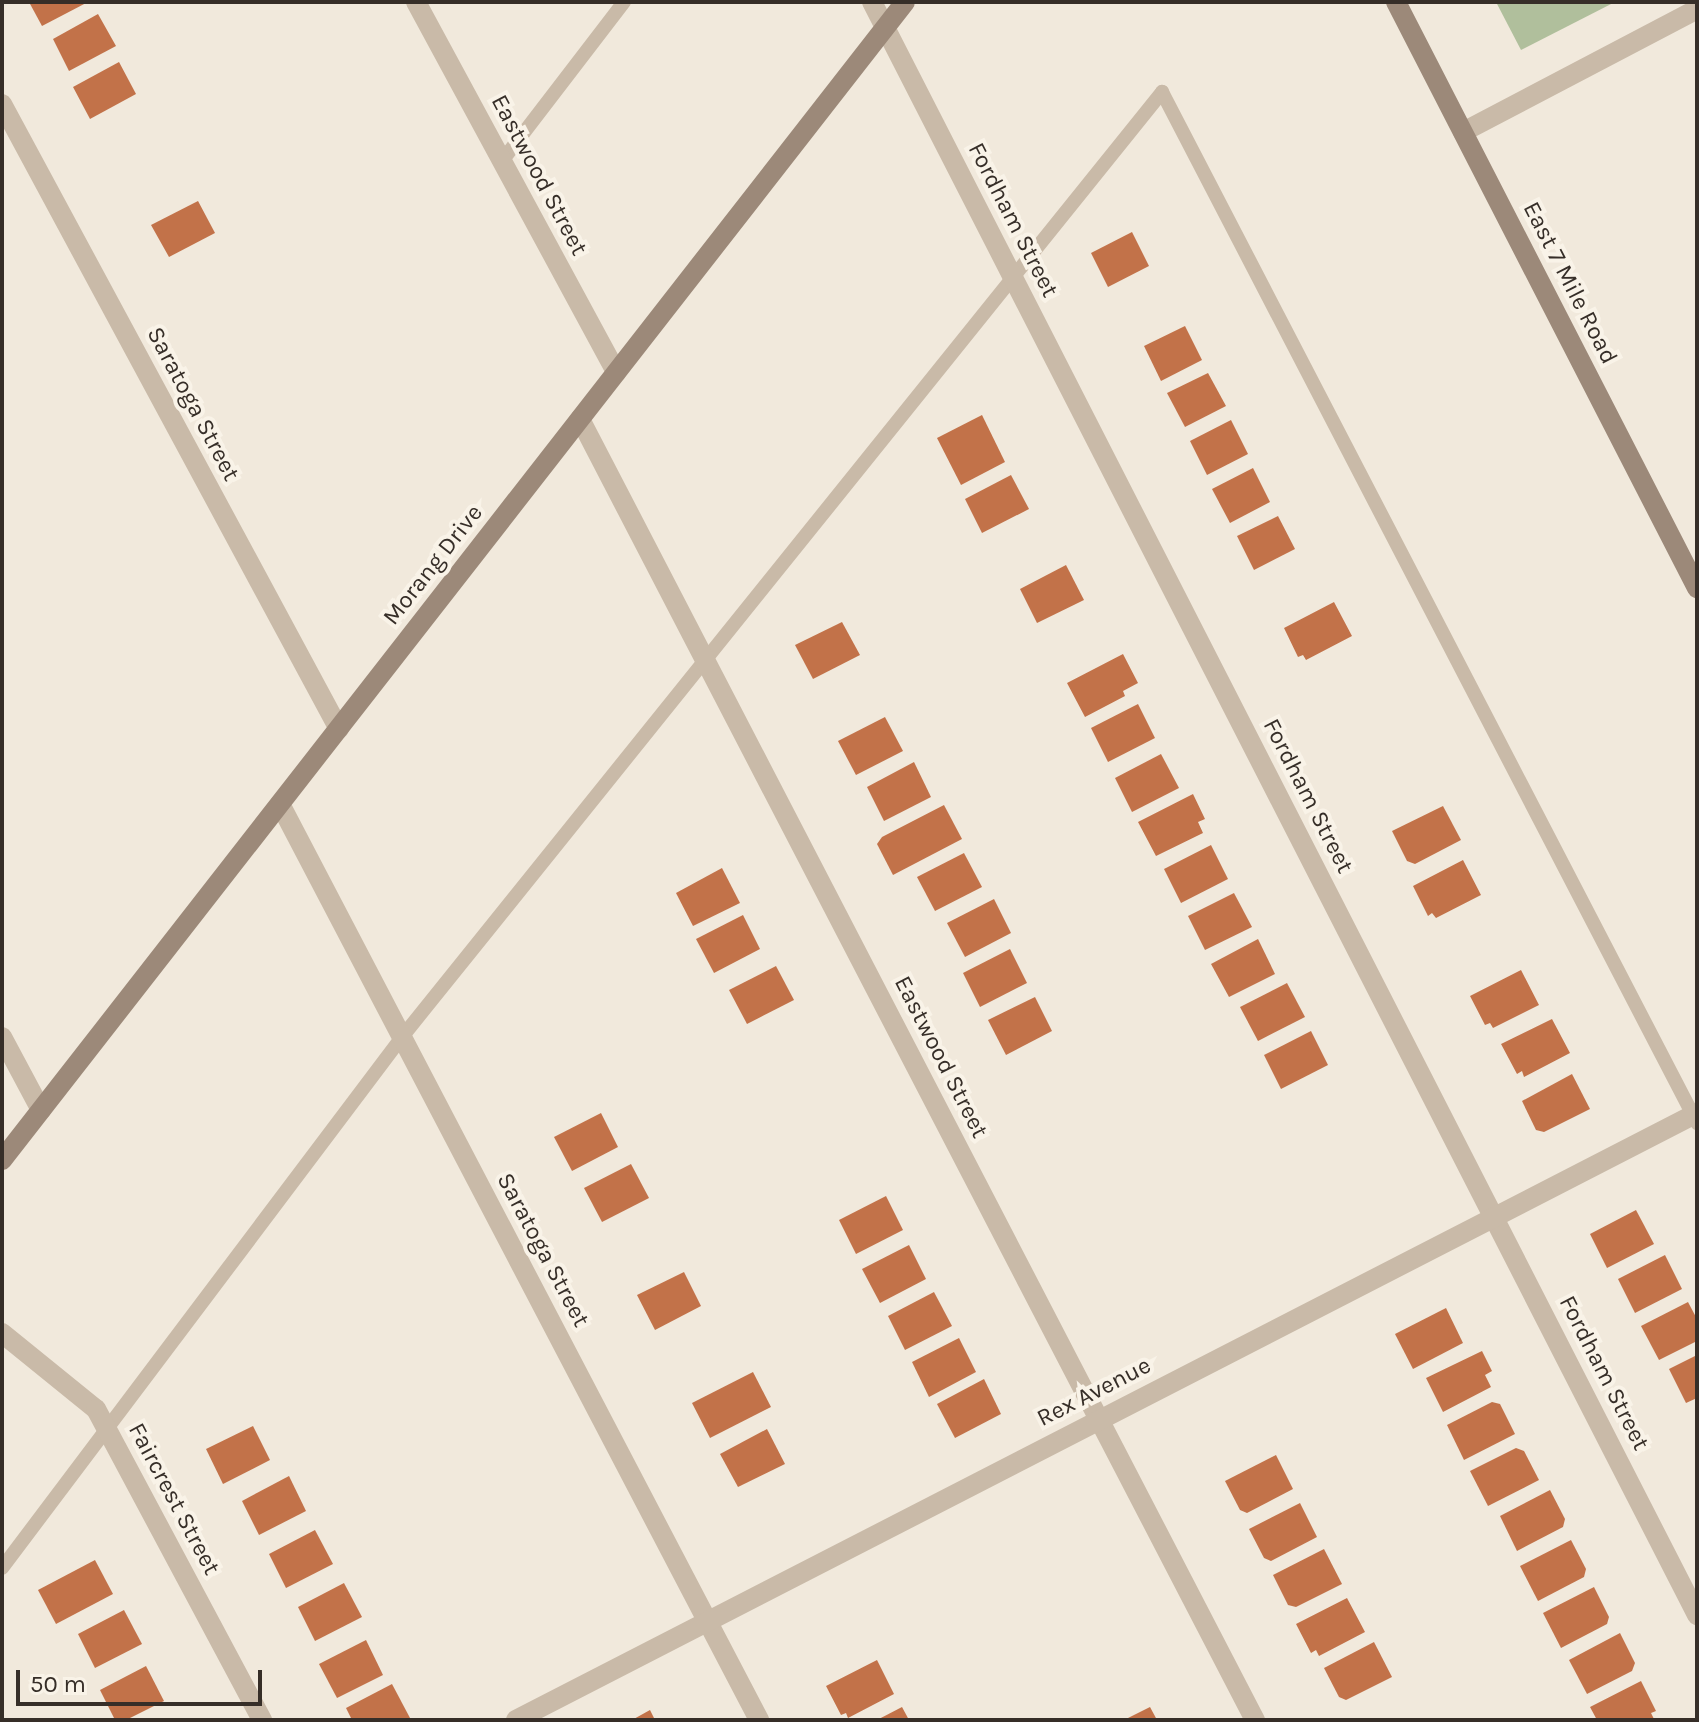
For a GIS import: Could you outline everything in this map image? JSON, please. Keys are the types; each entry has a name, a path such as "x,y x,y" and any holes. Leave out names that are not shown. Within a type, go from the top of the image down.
{"street":[{"name":"Eastwood Street","path":"416,2 616,372"},
{"name":"Fordham Street","path":"872,2 1697,1615"},
{"name":"Morang Drive","path":"2,1160 905,2"},
{"name":"East 7 Mile Road","path":"1396,2 1697,588"},
{"path":"1463,132 1697,9"},
{"name":"Saratoga Street","path":"2,104 339,729"},
{"name":"Eastwood Street","path":"580,419 1255,1720"},
{"name":"Saratoga Street","path":"280,804 759,1720"},
{"path":"2,1037 41,1110"},
{"name":"Rex Avenue","path":"516,1720 1495,1216 1696,1117"},
{"name":"Faircrest Street","path":"2,1333 96,1409 262,1720"}],"lane":[{"path":"502,161 624,2"},
{"path":"2,1568 402,1037 1011,275 1162,92 1696,1117"}],"green space":[{"path":"1496,2 1615,2 1521,50"}],"building":[{"path":"29,2 88,2 42,26"},
{"path":"98,14 116,46 69,71 53,39"},
{"path":"119,62 136,94 90,119 73,87"},
{"path":"198,201 215,233 169,257 151,225"},
{"path":"1132,232 1149,266 1108,287 1091,253"},
{"path":"1185,326 1202,360 1161,381 1144,346"},
{"path":"1208,373 1226,406 1185,427 1167,393"},
{"path":"982,415 1005,462 961,485 937,438"},
{"path":"1231,420 1248,454 1207,475 1190,441"},
{"path":"1253,468 1270,502 1230,523 1212,489"},
{"path":"1011,475 1029,509 982,533 965,499"},
{"path":"1278,516 1295,549 1254,570 1237,536"},
{"path":"1066,565 1084,600 1037,623 1020,589"},
{"path":"1334,602 1352,636 1306,660 1303,655 1298,657 1284,628"},
{"path":"842,622 860,655 813,679 795,645"},
{"path":"1123,654 1138,683 1123,691 1125,696 1085,717 1067,683"},
{"path":"1138,704 1155,738 1108,762 1091,728"},
{"path":"885,717 903,751 856,775 838,741"},
{"path":"1161,754 1179,788 1132,812 1115,778"},
{"path":"914,762 931,797 884,821 867,787"},
{"path":"1193,794 1205,819 1198,822 1203,833 1156,856 1138,822"},
{"path":"944,805 962,839 893,875 877,844 882,837"},
{"path":"1443,806 1461,840 1415,864 1407,861 1392,831"},
{"path":"1211,845 1228,879 1181,903 1164,869"},
{"path":"964,853 982,887 935,911 917,877"},
{"path":"1463,860 1481,895 1436,918 1432,913 1428,916 1413,886"},
{"path":"722,868 740,903 693,926 676,893"},
{"path":"1234,893 1252,927 1205,950 1188,916"},
{"path":"994,899 1011,933 965,957 947,923"},
{"path":"743,915 760,949 714,973 696,939"},
{"path":"1258,939 1275,974 1229,997 1211,964"},
{"path":"1010,949 1027,983 980,1007 963,973"},
{"path":"776,966 794,1000 747,1024 729,990"},
{"path":"1521,970 1539,1005 1493,1028 1490,1023 1485,1025 1470,996"},
{"path":"1287,983 1305,1017 1258,1041 1240,1007"},
{"path":"1035,997 1052,1031 1006,1055 988,1020"},
{"path":"1552,1019 1570,1053 1524,1077 1522,1071 1517,1074 1501,1044"},
{"path":"1311,1031 1328,1065 1281,1089 1264,1055"},
{"path":"1572,1074 1590,1109 1544,1132 1536,1130 1522,1101"},
{"path":"601,1113 618,1147 572,1171 554,1137"},
{"path":"631,1164 649,1198 602,1222 584,1188"},
{"path":"886,1196 903,1230 856,1254 839,1220"},
{"path":"1636,1210 1654,1244 1607,1268 1590,1234"},
{"path":"909,1245 926,1279 880,1303 862,1269"},
{"path":"1665,1255 1682,1289 1635,1313 1618,1279"},
{"path":"684,1272 701,1306 655,1330 637,1295"},
{"path":"934,1292 952,1326 905,1350 888,1316"},
{"path":"1688,1302 1697,1319 1697,1341 1659,1360 1641,1326"},
{"path":"1446,1308 1463,1343 1413,1369 1395,1334"},
{"path":"959,1338 976,1372 929,1397 912,1362"},
{"path":"1482,1351 1492,1371 1485,1375 1491,1387 1443,1412 1426,1378"},
{"path":"1697,1355 1697,1398 1686,1403 1669,1369"},
{"path":"753,1372 771,1407 710,1438 692,1403"},
{"path":"984,1379 1001,1414 955,1438 937,1404"},
{"path":"1492,1402 1500,1404 1515,1434 1464,1460 1447,1425"},
{"path":"253,1426 270,1460 223,1484 206,1449"},
{"path":"767,1429 785,1464 738,1487 720,1454"},
{"path":"1516,1448 1524,1451 1539,1480 1488,1506 1470,1471"},
{"path":"1276,1455 1293,1489 1247,1513 1240,1510 1225,1481"},
{"path":"289,1476 306,1511 259,1535 242,1501"},
{"path":"1550,1490 1565,1519 1563,1527 1517,1551 1500,1516"},
{"path":"1300,1503 1317,1537 1271,1561 1264,1558 1249,1529"},
{"path":"315,1530 333,1564 286,1588 269,1554"},
{"path":"1571,1540 1586,1569 1584,1577 1538,1601 1520,1566"},
{"path":"1324,1549 1342,1584 1296,1607 1288,1605 1273,1575"},
{"path":"95,1560 113,1594 56,1624 38,1590"},
{"path":"344,1583 362,1617 315,1641 298,1607"},
{"path":"1594,1587 1609,1617 1607,1624 1561,1648 1543,1613"},
{"path":"1347,1598 1365,1632 1319,1656 1316,1650 1311,1653 1296,1624"},
{"path":"124,1610 142,1644 95,1668 78,1634"},
{"path":"1620,1633 1635,1663 1632,1671 1587,1694 1569,1660"},
{"path":"366,1640 383,1675 337,1698 319,1664"},
{"path":"1374,1642 1392,1677 1346,1700 1339,1697 1324,1668"},
{"path":"877,1660 894,1694 848,1718 846,1713 841,1715 826,1686"},
{"path":"146,1666 164,1701 126,1720 115,1720 100,1690"},
{"path":"1641,1681 1656,1711 1651,1713 1654,1719 1597,1720 1590,1707"},
{"path":"392,1684 410,1718 352,1720 346,1708"},
{"path":"902,1707 909,1720 877,1720"},
{"path":"1150,1707 1157,1720 1124,1720"},
{"path":"650,1710 655,1720 632,1720"}]}
